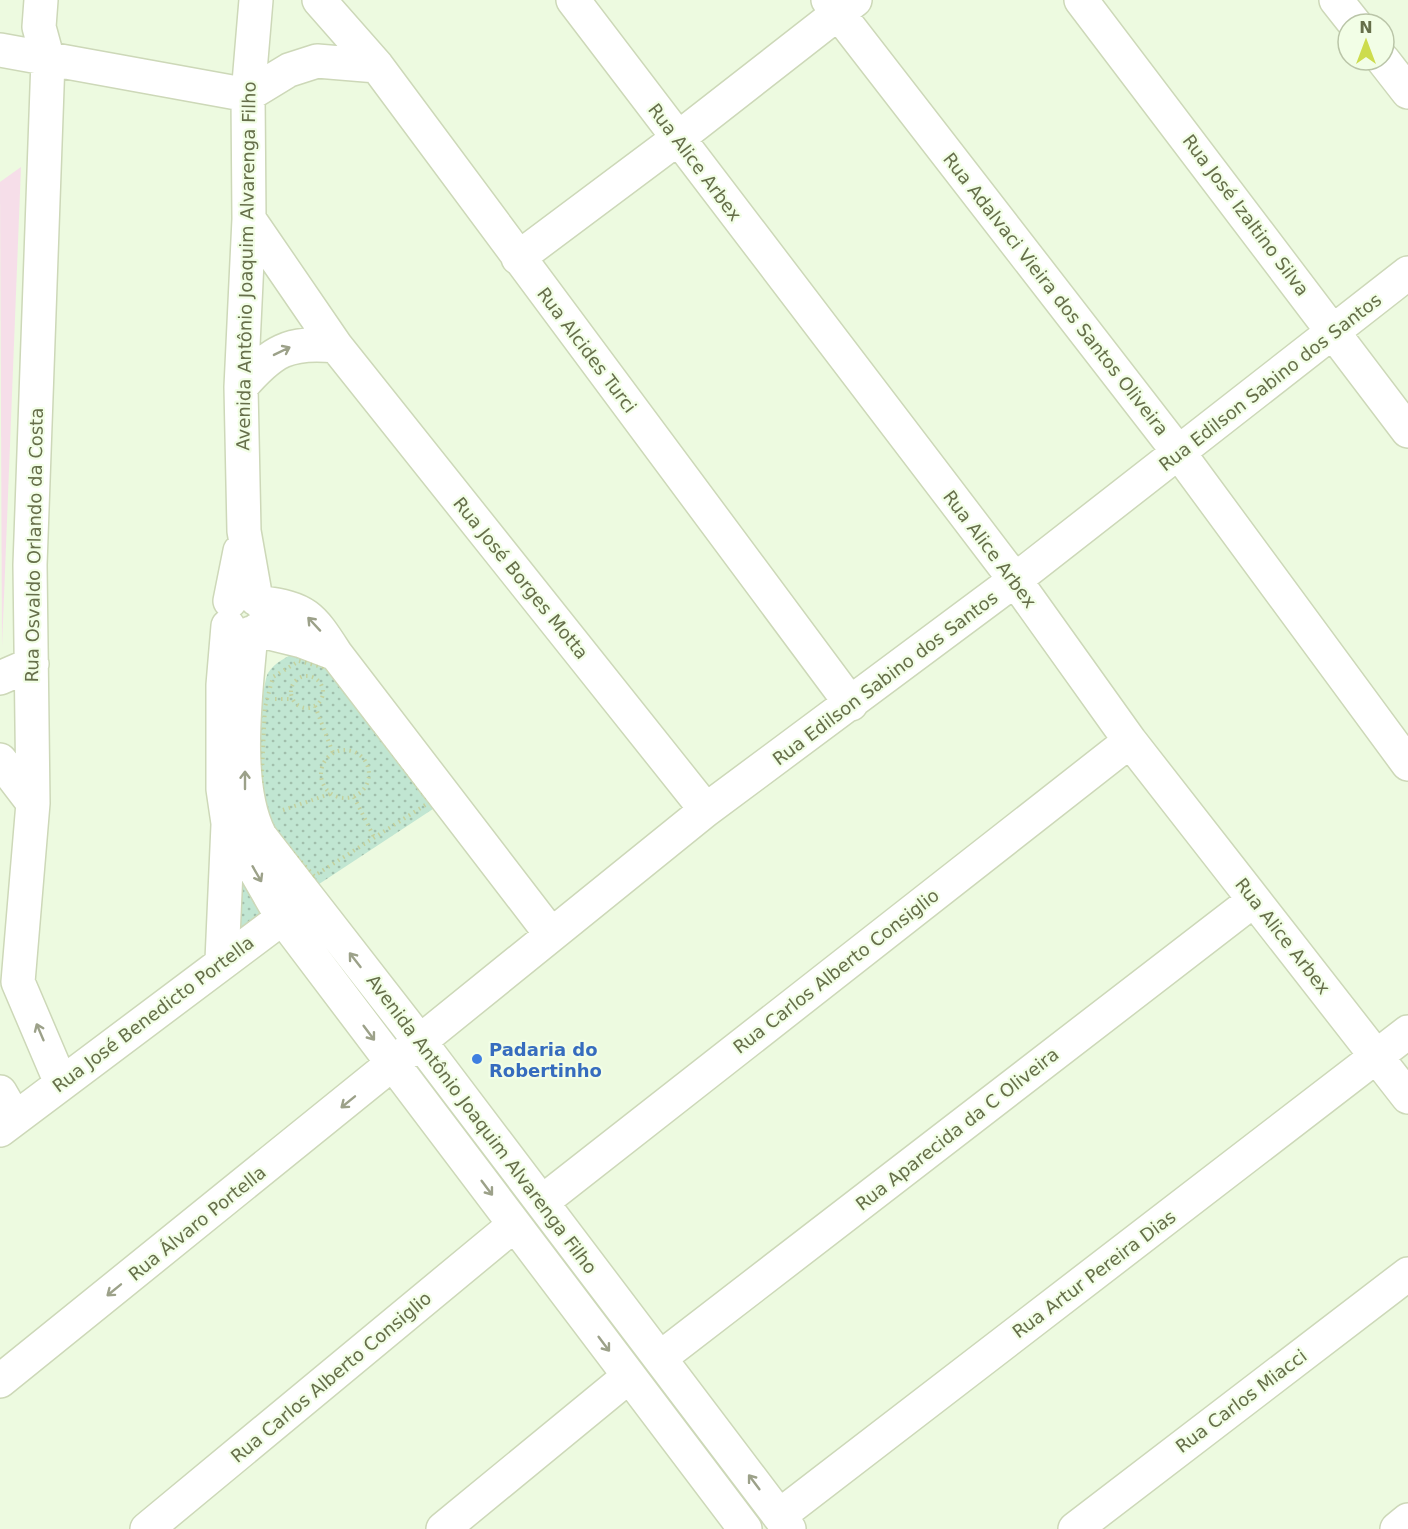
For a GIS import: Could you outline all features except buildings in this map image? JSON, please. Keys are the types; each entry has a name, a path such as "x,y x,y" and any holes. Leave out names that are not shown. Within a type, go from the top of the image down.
{"street":[{"name":"Rua Osvaldo Orlando da Costa","path":"41,0 39,27 48,60 30,565 33,803 9,986 61,1083"},
{"name":"Avenida Antônio Joaquim Alvarenga Filho","path":"256,0 248,95 249,219 241,387 247,615 234,689 223,789 228,823 295,908 421,1043 784,1522"},
{"name":"Rua Alcides Turci","path":"320,0 377,66 851,704"},
{"name":"Rua Alice Arbex","path":"573,0 1015,580 1130,741 1408,1097"},
{"name":"Rua José Izaltino Silva","path":"1081,0 1408,431"},
{"path":"1336,0 1346,12"},
{"path":"518,258 677,139 841,4"},
{"name":"Rua Adalvaci Vieira dos Santos Oliveira","path":"841,4 1179,453 1408,764"},
{"path":"0,50 248,95 289,70 317,61 377,66"},
{"path":"1392,72 1408,92"},
{"name":"Rua José Borges Motta","path":"249,219 336,346 706,810"},
{"name":"Rua Edilson Sabino dos Santos","path":"394,1065 550,933 706,810 1015,580 1408,273"},
{"path":"241,387 263,362 288,348 312,343 336,346"},
{"path":"247,615 336,654 550,933"},
{"path":"0,678 32,664"},
{"name":"Avenida Antônio Joaquim Alvarenga Filho","path":"234,689 244,790 253,822 295,908 394,1065 745,1529"},
{"name":"Rua Carlos Alberto Consiglio","path":"542,1202 1130,741"},
{"path":"0,760 33,803"},
{"path":"222,960 228,823"},
{"name":"Rua Aparecida da C Oliveira","path":"660,1358 1254,900"},
{"name":"Rua José Benedicto Portella","path":"5,1113 61,1083 222,960 295,908"},
{"name":"Rua Artur Pereira Dias","path":"784,1522 1408,1032"},
{"name":"Rua Álvaro Portella","path":"0,1381 394,1065"},
{"name":"Rua Carlos Alberto Consiglio","path":"147,1529 514,1225"},
{"name":"Rua Carlos Miacci","path":"1075,1529 1408,1274"},
{"path":"443,1529 628,1377"},
{"path":"1397,1529 1408,1521"}],"path":[{"path":"299,661 330,669 430,802 314,876 260,817 267,700 273,677 299,661"},
{"path":"306,675 320,682 323,693 315,706 304,708 295,703 290,694 296,679 306,675"},
{"path":"315,706 333,753"},
{"path":"339,750 355,752 367,762 369,778 367,786 354,797 338,797 330,794 321,780 321,772 327,758 333,753 339,750"},
{"path":"280,811 330,794"},
{"path":"354,797 374,837"},
{"path":"260,817 270,814"}],"shaded area":[{"path":"21,167 2,647 0,182"}],"green space":[{"path":"298,651 334,663 439,805 313,888 260,825 256,810 258,745 265,682 274,666"},
{"path":"241,852 269,909 234,932"}],"place":[{"name":"Padaria do Robertinho","path":"477,1059"}]}
